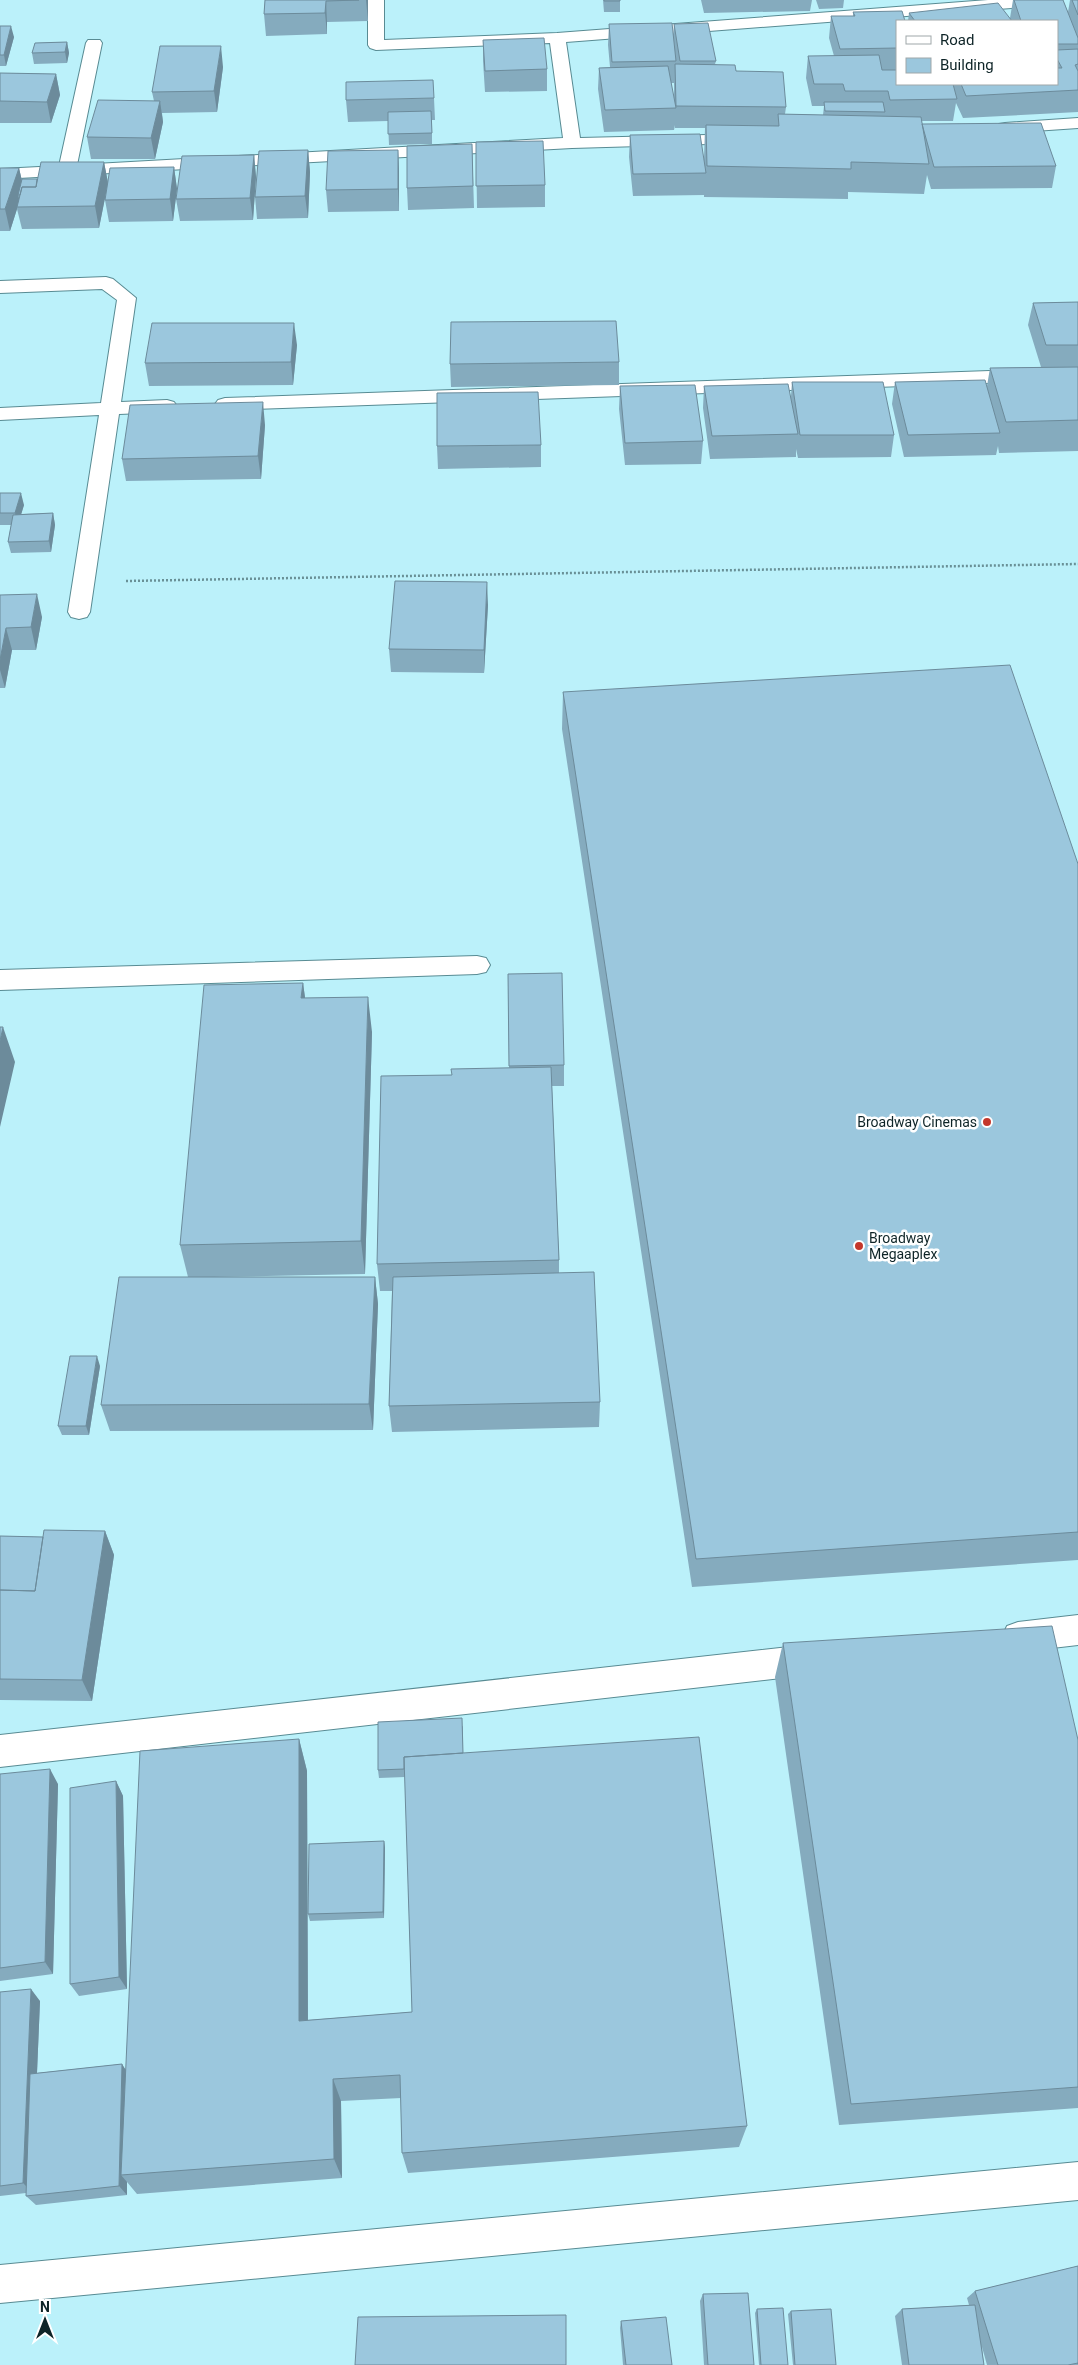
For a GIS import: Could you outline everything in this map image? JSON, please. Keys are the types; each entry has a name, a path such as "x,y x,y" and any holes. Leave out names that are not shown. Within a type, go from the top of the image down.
{"street":[{"path":"376,0 376,45 556,38 1002,2 1050,0"},
{"path":"556,38 572,143"},
{"path":"67,170 94,43"},
{"path":"984,130 1078,123"},
{"path":"0,174 572,143 759,138"},
{"path":"0,287 106,283 127,298 79,612"},
{"path":"210,405 1078,374"},
{"path":"0,414 190,406"},
{"path":"0,980 478,965"},
{"path":"989,1640 1078,1630"},
{"path":"0,1751 841,1656"},
{"path":"0,2284 1078,2181"}],"path":[{"path":"83,581 1078,564"}],"building":[{"path":"265,0 359,0 326,1 325,13 264,14"},
{"path":"620,0 620,1 604,1"},
{"path":"1014,0 1063,0 1078,38 1078,44 1058,44 1058,20 1021,20"},
{"path":"1072,0 1078,0 1078,15"},
{"path":"998,3 1011,20 914,20 909,13"},
{"path":"902,11 905,20 896,20 896,48 840,49 831,16 855,16 853,12"},
{"path":"672,23 676,61 612,62 609,24"},
{"path":"708,23 716,61 680,61 674,24"},
{"path":"0,26 11,26 4,55 0,55"},
{"path":"544,38 547,69 485,71 483,40"},
{"path":"67,42 65,52 32,53 35,43"},
{"path":"160,46 221,46 214,91 152,92"},
{"path":"1078,49 1078,64 1075,65 1078,71 1078,90 966,96 961,85 1058,85 1058,68 1062,68 1058,61 1058,50"},
{"path":"879,55 882,70 896,70 896,85 953,85 957,99 890,100 888,91 845,91 843,84 814,84 808,56"},
{"path":"675,64 735,65 736,71 783,72 786,107 676,106"},
{"path":"668,66 676,108 605,110 599,68"},
{"path":"0,73 56,74 47,102 0,101"},
{"path":"433,80 434,98 346,100 346,82"},
{"path":"98,100 160,101 151,138 87,137"},
{"path":"824,102 883,102 885,112 825,111"},
{"path":"431,111 432,133 388,134 388,112"},
{"path":"778,114 921,117 929,164 851,162 851,169 707,166 706,125 779,126"},
{"path":"1041,123 1056,166 934,167 922,124"},
{"path":"700,134 706,173 633,174 630,135"},
{"path":"543,141 545,185 476,186 476,142"},
{"path":"472,144 473,186 407,188 407,146"},
{"path":"308,150 305,196 255,197 259,151"},
{"path":"398,150 398,189 326,190 328,151"},
{"path":"254,155 250,198 176,199 182,156"},
{"path":"41,162 104,162 95,206 17,207 22,187 36,187"},
{"path":"174,167 170,199 105,200 110,168"},
{"path":"0,168 19,168 5,209 0,209"},
{"path":"22,179 37,179 36,187 22,187 20,195 18,195"},
{"path":"1078,302 1078,345 1046,345 1033,303"},
{"path":"616,321 619,362 450,364 451,322"},
{"path":"152,323 294,323 291,362 145,363"},
{"path":"1078,367 1078,420 1006,422 990,368"},
{"path":"985,380 1000,433 908,435 895,382"},
{"path":"792,382 883,382 894,435 800,435"},
{"path":"788,384 798,434 712,436 704,386"},
{"path":"695,385 703,441 625,443 620,386"},
{"path":"538,392 541,445 437,446 437,393"},
{"path":"263,402 258,456 122,459 130,405"},
{"path":"0,493 21,493 15,513 0,513"},
{"path":"53,513 49,541 8,542 13,515"},
{"path":"395,581 487,582 484,650 389,649"},
{"path":"37,594 31,627 6,628 0,660 0,595"},
{"name":"Broadway Megaaplex","path":"1010,665 1078,864 1078,1532 696,1559 563,692"},
{"path":"562,973 564,1065 509,1066 508,974"},
{"path":"303,983 301,998 368,997 361,1241 180,1245 204,985"},
{"path":"0,1027 3,1027 0,1041"},
{"path":"551,1067 559,1260 377,1264 381,1076 452,1075 451,1069"},
{"path":"594,1272 600,1402 389,1406 393,1277"},
{"path":"119,1277 375,1277 369,1404 101,1405"},
{"path":"70,1356 97,1356 86,1426 58,1426"},
{"path":"44,1530 105,1531 82,1680 0,1679 0,1590 35,1591"},
{"path":"0,1536 43,1537 35,1591 0,1590"},
{"path":"1052,1626 1078,1740 1078,2087 851,2104 783,1643"},
{"path":"462,1718 463,1753 404,1757 404,1769 378,1770 378,1722"},
{"path":"699,1737 747,2126 402,2153 400,2075 333,2079 334,2159 121,2175 140,1751 299,1739 299,2021 412,2012 404,1757"},
{"path":"50,1769 45,1962 0,1968 0,1774"},
{"path":"116,1781 119,1977 70,1984 70,1788"},
{"path":"384,1841 383,1912 308,1914 309,1844"},
{"path":"31,1989 23,2183 0,2186 0,1992"},
{"path":"122,2064 119,2186 26,2196 30,2074"},
{"path":"1078,2266 1078,2363 1068,2365 998,2365 975,2291"},
{"path":"748,2293 754,2365 708,2365 703,2294"},
{"path":"975,2305 984,2365 909,2365 902,2309"},
{"path":"783,2308 788,2365 761,2365 757,2309"},
{"path":"831,2309 836,2365 795,2365 791,2311"},
{"path":"566,2315 566,2365 355,2365 358,2317"},
{"path":"666,2317 672,2365 626,2365 621,2321"}],"place":[{"name":"Broadway Cinemas","path":"987,1122"},
{"name":"Broadway Megaaplex","path":"859,1246"}]}
